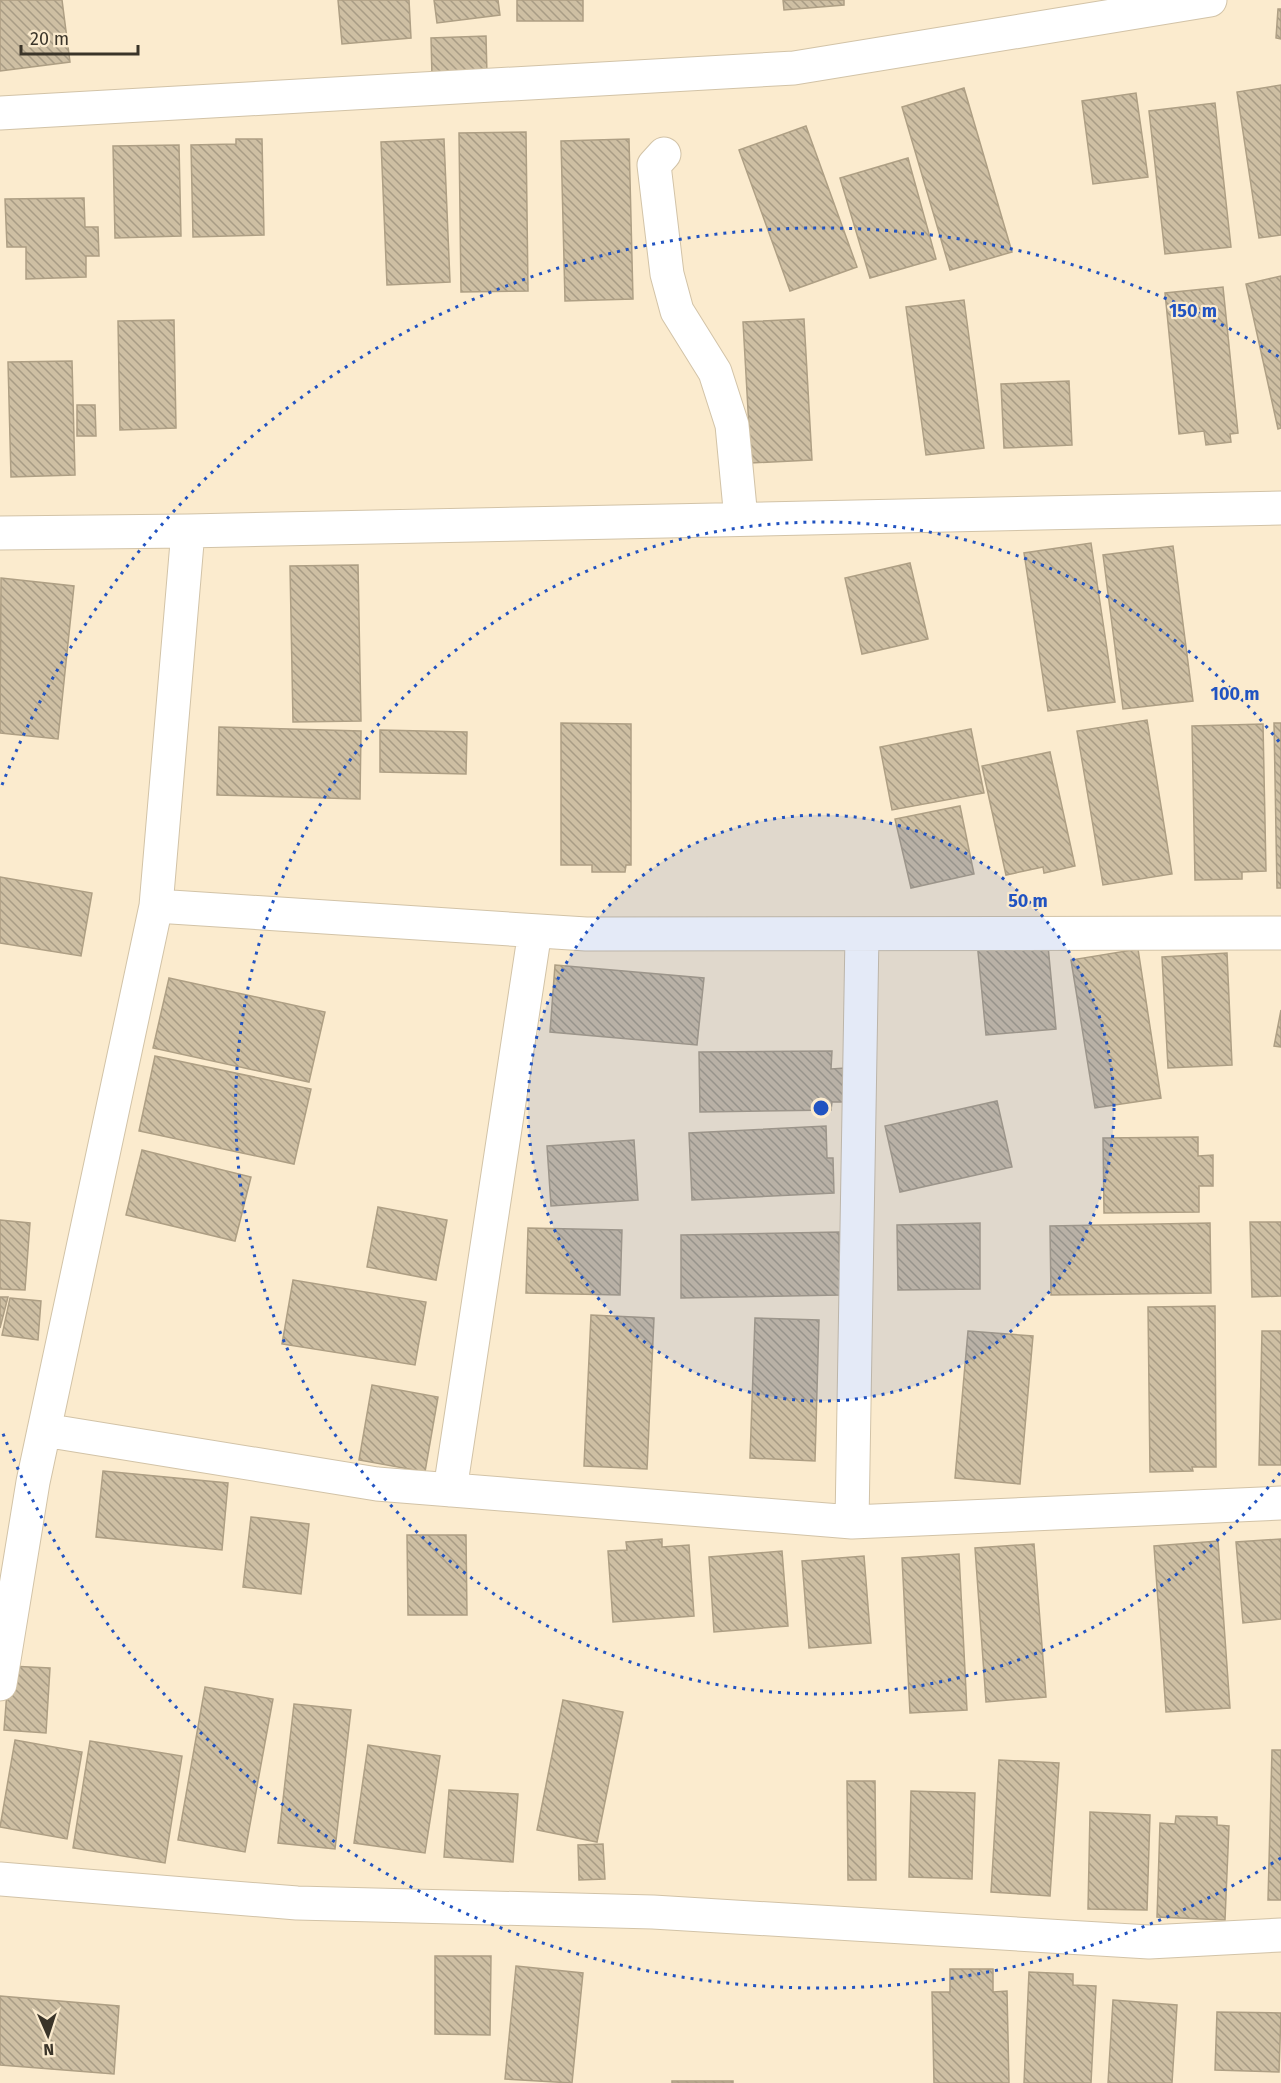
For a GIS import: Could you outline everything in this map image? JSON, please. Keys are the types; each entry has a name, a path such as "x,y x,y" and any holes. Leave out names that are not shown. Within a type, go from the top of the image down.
{"street":[{"path":"0,113 794,68 1210,0"},
{"path":"664,154 654,165 667,274 677,311 715,372 732,425 741,519"},
{"path":"0,532 188,531 1281,508"},
{"path":"0,1684 33,1482 156,906 188,531"},
{"path":"156,906 586,934 1281,933"},
{"path":"450,1490 536,931"},
{"path":"852,1522 862,935"},
{"path":"45,1430 377,1484 852,1522 1281,1503"},
{"path":"0,1879 297,1903 653,1912 1149,1942 1281,1935"}],"building":[{"path":"0,0 62,0 70,62 0,71"},
{"path":"338,0 409,0 411,38 342,44"},
{"path":"434,0 498,0 500,15 437,23"},
{"path":"517,0 583,0 583,21 517,21"},
{"path":"783,0 844,0 844,5 784,10"},
{"path":"1278,9 1281,9 1281,39 1276,38"},
{"path":"486,36 487,75 432,77 431,38"},
{"path":"1281,85 1281,235 1259,238 1237,92"},
{"path":"964,88 1012,252 950,270 902,107"},
{"path":"1136,93 1148,177 1093,184 1082,101"},
{"path":"1215,103 1231,247 1165,254 1149,111"},
{"path":"806,126 857,267 790,291 739,150"},
{"path":"526,132 528,291 461,292 459,133"},
{"path":"236,139 262,139 264,235 193,237 191,145 236,144"},
{"path":"444,139 450,282 387,285 381,142"},
{"path":"629,139 633,299 565,301 561,141"},
{"path":"179,145 181,236 115,238 113,146"},
{"path":"908,158 936,259 870,278 840,178"},
{"path":"84,198 85,227 98,227 99,256 86,256 86,277 26,279 26,247 7,247 5,199"},
{"path":"1281,276 1281,428 1278,429 1246,284"},
{"path":"1223,287 1238,433 1230,434 1231,442 1206,445 1204,431 1179,434 1165,293"},
{"path":"964,300 984,448 926,455 906,307"},
{"path":"804,319 812,460 751,463 743,322"},
{"path":"174,320 176,428 120,430 118,321"},
{"path":"72,361 75,475 11,477 8,362"},
{"path":"1069,381 1072,445 1004,448 1001,384"},
{"path":"77,405 95,405 96,436 77,436"},
{"path":"1091,543 1115,702 1048,711 1024,553"},
{"path":"1173,546 1193,701 1123,709 1103,555"},
{"path":"910,563 928,639 862,654 845,578"},
{"path":"358,565 361,721 293,722 290,566"},
{"path":"1,578 74,586 58,739 0,733"},
{"path":"1147,720 1172,874 1103,885 1077,731"},
{"path":"561,723 631,724 631,865 626,865 625,872 592,872 592,865 561,865"},
{"path":"1274,723 1281,723 1281,888 1277,888"},
{"path":"1263,724 1266,871 1242,872 1242,879 1195,880 1192,726"},
{"path":"219,727 361,731 360,799 217,795"},
{"path":"971,729 984,793 892,810 880,747"},
{"path":"380,730 467,732 466,774 380,772"},
{"path":"1050,752 1075,866 1044,873 1043,867 1006,875 982,766"},
{"path":"960,806 974,874 911,888 895,819"},
{"path":"0,877 92,893 81,956 0,943"},
{"path":"1046,925 1056,1029 986,1035 976,931"},
{"path":"1138,949 1161,1098 1095,1108 1071,960"},
{"path":"1227,953 1232,1065 1168,1068 1162,957"},
{"path":"555,965 704,978 697,1045 550,1032"},
{"path":"169,978 325,1012 309,1082 153,1048"},
{"path":"1281,1010 1281,1047 1274,1046"},
{"path":"832,1051 831,1069 845,1068 845,1102 832,1102 831,1110 700,1112 699,1052"},
{"path":"155,1056 311,1089 294,1164 139,1131"},
{"path":"997,1101 1012,1167 900,1192 885,1126"},
{"path":"826,1126 827,1158 833,1158 834,1193 692,1200 689,1133"},
{"path":"1198,1137 1198,1156 1213,1155 1213,1186 1199,1186 1199,1212 1104,1213 1103,1138"},
{"path":"634,1140 638,1200 551,1206 547,1146"},
{"path":"142,1150 251,1177 235,1241 126,1215"},
{"path":"378,1207 447,1220 436,1280 367,1267"},
{"path":"0,1220 30,1223 25,1290 0,1289"},
{"path":"1250,1222 1281,1222 1281,1296 1252,1297"},
{"path":"980,1223 980,1289 898,1290 897,1225"},
{"path":"1210,1223 1211,1293 1051,1295 1050,1226"},
{"path":"528,1228 622,1230 620,1295 526,1293"},
{"path":"839,1232 840,1295 681,1298 681,1235"},
{"path":"293,1280 426,1302 415,1365 282,1344"},
{"path":"0,1297 8,1297 0,1328"},
{"path":"10,1298 41,1301 38,1340 2,1335"},
{"path":"1215,1306 1216,1467 1192,1467 1193,1471 1150,1472 1148,1307"},
{"path":"591,1315 654,1318 647,1469 584,1466"},
{"path":"755,1318 819,1320 815,1461 750,1458"},
{"path":"968,1331 1033,1336 1020,1484 955,1478"},
{"path":"1262,1331 1281,1331 1281,1465 1259,1465"},
{"path":"372,1385 438,1397 425,1472 359,1460"},
{"path":"103,1471 228,1483 222,1550 96,1537"},
{"path":"251,1517 309,1524 301,1594 243,1587"},
{"path":"407,1535 466,1535 467,1615 408,1615"},
{"path":"662,1539 662,1547 689,1545 694,1616 613,1622 608,1551 627,1550 626,1542"},
{"path":"1281,1539 1281,1619 1243,1623 1236,1542"},
{"path":"1218,1541 1230,1708 1166,1712 1154,1546"},
{"path":"1034,1544 1046,1697 986,1702 975,1548"},
{"path":"782,1551 788,1626 714,1632 709,1557"},
{"path":"959,1554 967,1710 910,1713 902,1558"},
{"path":"864,1556 871,1643 809,1648 802,1561"},
{"path":"9,1666 50,1668 46,1733 4,1730"},
{"path":"205,1687 273,1699 245,1852 178,1840"},
{"path":"563,1700 623,1712 597,1842 537,1830"},
{"path":"294,1704 351,1710 335,1849 278,1843"},
{"path":"15,1740 82,1752 67,1839 0,1827"},
{"path":"90,1741 182,1756 165,1863 73,1848"},
{"path":"368,1745 440,1756 425,1853 354,1843"},
{"path":"1272,1750 1281,1750 1281,1900 1268,1900"},
{"path":"999,1760 1059,1763 1050,1896 991,1892"},
{"path":"847,1781 875,1781 876,1880 848,1880"},
{"path":"449,1790 518,1794 513,1862 444,1857"},
{"path":"911,1791 975,1793 972,1879 909,1877"},
{"path":"1090,1812 1150,1815 1147,1910 1088,1909"},
{"path":"1176,1816 1217,1817 1217,1825 1229,1826 1225,1920 1157,1917 1160,1823 1175,1824"},
{"path":"603,1844 605,1879 579,1880 578,1845"},
{"path":"435,1956 491,1956 490,2035 435,2034"},
{"path":"516,1966 583,1973 572,2083 505,2079"},
{"path":"950,1969 993,1969 993,1992 1007,1991 1009,2083 934,2083 932,1992 950,1992"},
{"path":"1029,1972 1073,1974 1073,1985 1096,1986 1091,2083 1024,2083"},
{"path":"0,1996 119,2006 114,2074 0,2065"},
{"path":"1113,2000 1177,2005 1172,2083 1108,2083"},
{"path":"1217,2012 1281,2013 1279,2072 1215,2070"},
{"path":"672,2081 733,2081 733,2083 672,2083"}]}
